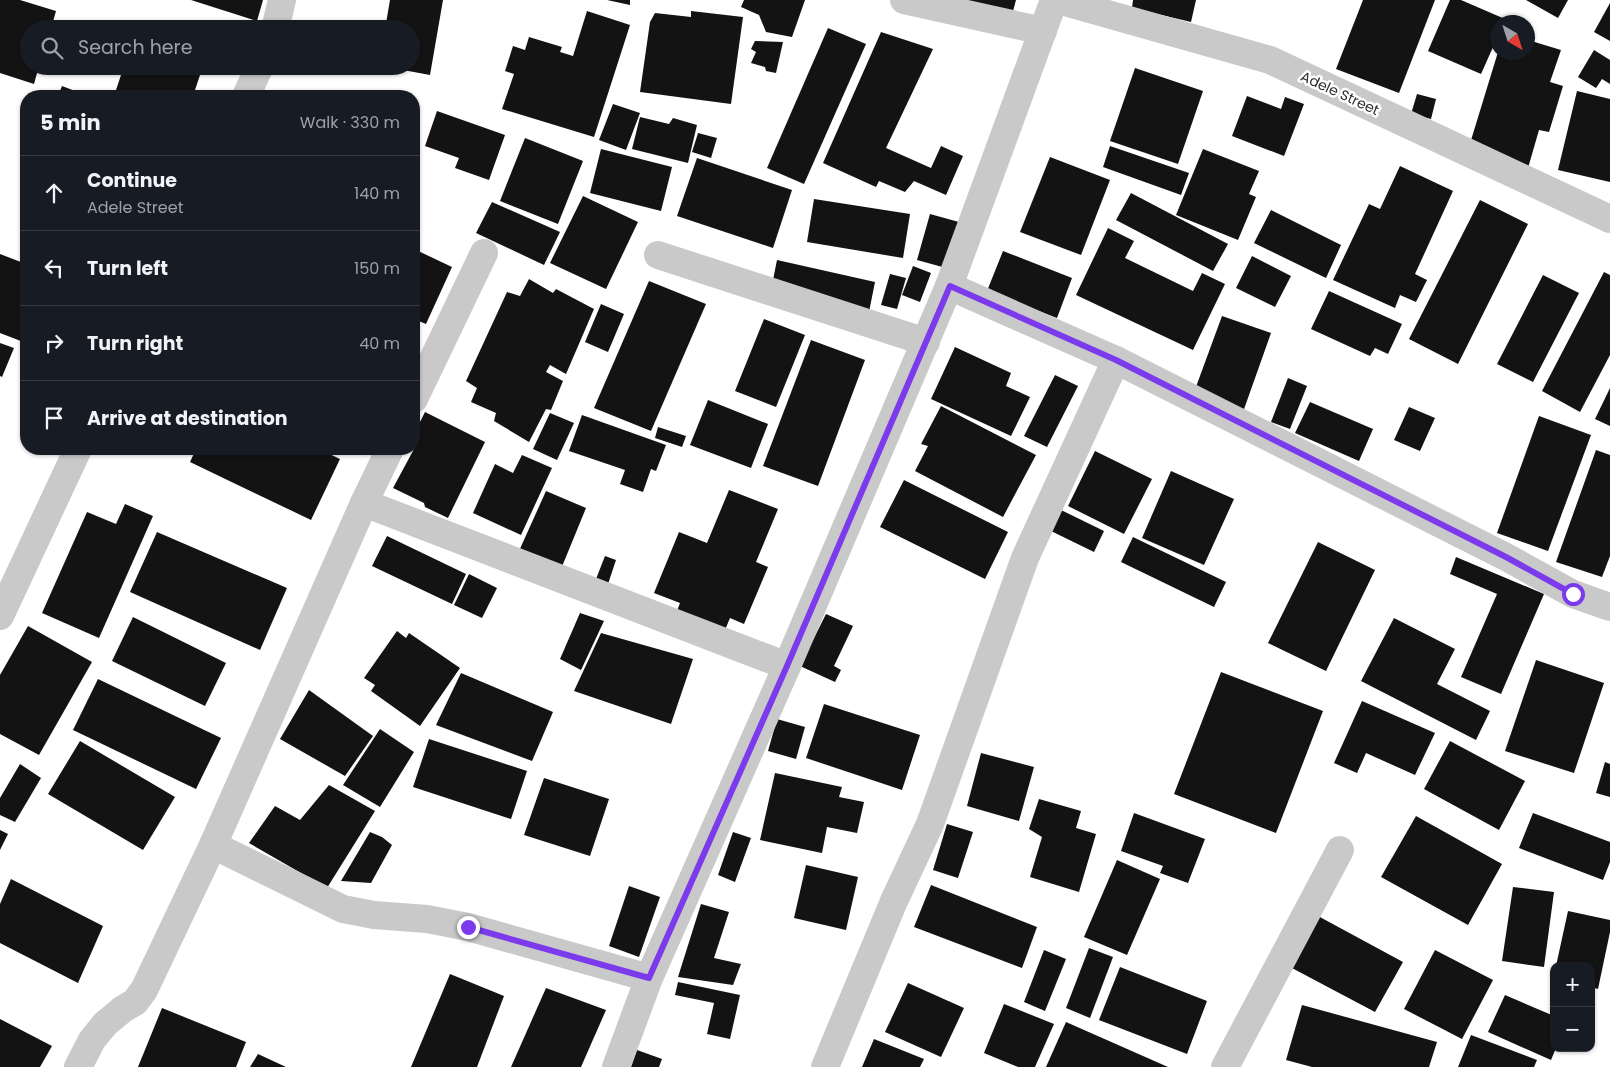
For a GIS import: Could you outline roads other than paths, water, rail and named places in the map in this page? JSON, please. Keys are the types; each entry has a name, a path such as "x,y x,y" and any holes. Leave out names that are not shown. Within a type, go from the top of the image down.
{"street":[{"path":"277,20 282,0"},
{"path":"904,0 1043,31"},
{"path":"616,1067 649,978 787,666 950,286 1054,0"},
{"name":"Adele Street","path":"1058,0 1270,60 1610,218"},
{"path":"249,90 256,75"},
{"path":"420,387 484,254"},
{"path":"658,255 926,342"},
{"path":"950,286 1116,360 1506,557 1573,594 1610,608"},
{"path":"825,1067 894,901 930,824 1025,558 1116,360"},
{"path":"0,616 75,455"},
{"path":"78,1067 92,1040 105,1024 135,1002 144,990 213,845 364,503 387,455"},
{"path":"364,503 787,666"},
{"path":"213,845 343,909 374,915 427,919 468,927 649,978"},
{"path":"1225,1067 1340,850"}]}
